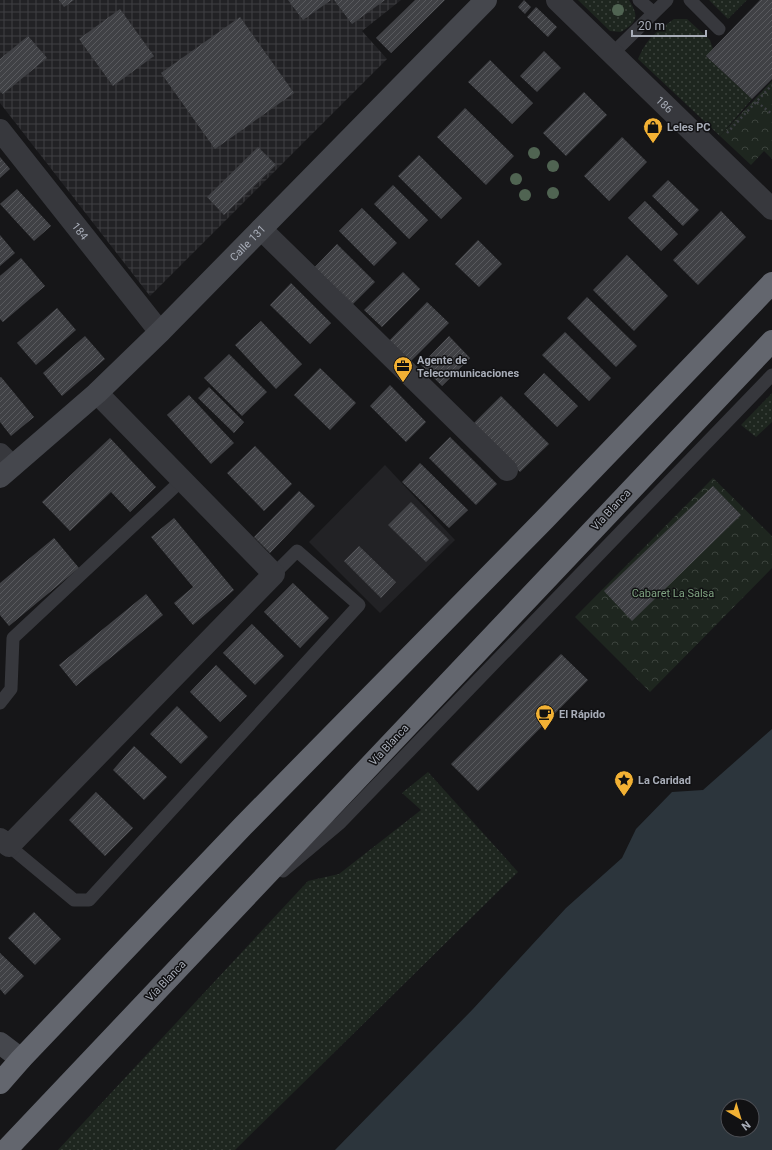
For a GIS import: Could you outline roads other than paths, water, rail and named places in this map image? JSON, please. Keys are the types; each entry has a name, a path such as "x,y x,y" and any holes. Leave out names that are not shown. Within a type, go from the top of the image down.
{"highway":[{"path":"0,1083 21,1059 243,826 544,520 772,283"},
{"name":"Vía Blanca","path":"6,1150 772,341"}],"street":[{"name":"Calle 131","path":"4,466 97,393 160,332 486,0"},
{"name":"186","path":"557,0 772,209"},
{"name":"184","path":"0,130 160,332"},
{"path":"261,229 507,470"},
{"path":"4,843 274,574 97,393"},
{"path":"0,1043 21,1059"}],"lane":[{"path":"639,0 654,13"},
{"path":"612,54 667,0"},
{"path":"690,0 719,29"},
{"path":"225,920 340,823 772,375"},
{"path":"0,703 11,689 13,638 182,480"},
{"path":"4,843 74,900 89,900 359,605 297,551 274,574"}],"place":[{"name":"Leles PC","path":"653,144"},
{"name":"Agente de Telecomunicaciones","path":"403,383"},
{"name":"El Rápido","path":"545,731"},
{"name":"La Caridad","path":"624,797"}],"park label":[{"name":"Cabaret La Salsa","path":"673,593"}]}
